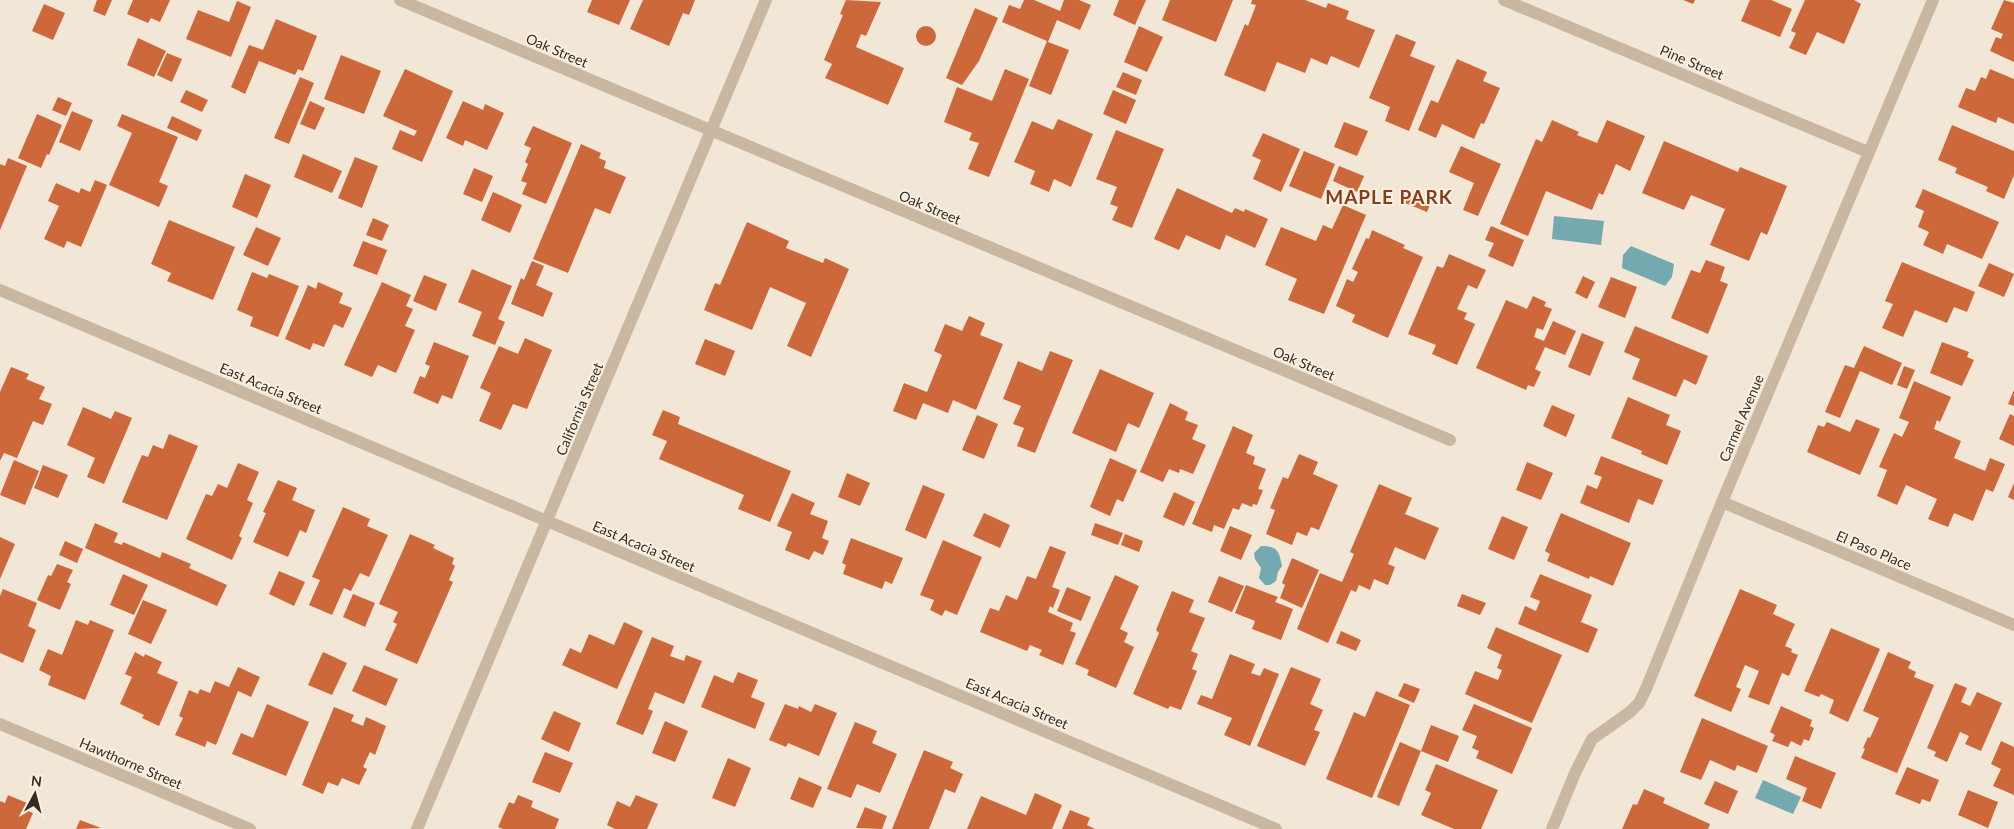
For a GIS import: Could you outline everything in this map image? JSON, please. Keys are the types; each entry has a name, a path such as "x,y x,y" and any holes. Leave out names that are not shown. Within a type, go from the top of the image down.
{"street":[{"name":"Oak Street","path":"400,0 1450,440"},
{"name":"California Street","path":"417,829 766,0"},
{"name":"Pine Street","path":"1504,0 1868,152"},
{"name":"Carmel Avenue","path":"1552,829 1575,773 1592,739 1630,712 1639,703 1932,0"},
{"name":"East Acacia Street","path":"0,290 1276,829"},
{"name":"El Paso Place","path":"1722,502 2014,625"},
{"name":"Hawthorne Street","path":"0,724 250,829"}],"water":[{"path":"1554,216 1604,221 1601,245 1552,239"},
{"path":"1631,246 1674,264 1672,277 1665,286 1622,268 1623,255"},
{"path":"1261,546 1271,547 1277,551 1281,561 1282,566 1276,581 1270,585 1265,585 1259,578 1261,568 1255,559 1254,553"},
{"path":"1763,780 1801,797 1793,814 1755,798"}],"building":[{"path":"97,0 112,0 105,16 93,11"},
{"path":"133,0 170,0 160,22 151,18 148,23 127,14"},
{"path":"592,0 630,0 619,25 587,12"},
{"path":"643,0 695,0 689,15 683,13 669,46 630,29"},
{"path":"846,0 881,2 866,36 861,34 856,47 904,68 888,105 825,78 832,64 824,60 843,15 840,14"},
{"path":"1024,0 1034,0 1060,11 1064,0 1079,0 1091,5 1080,30 1057,20 1048,42 1069,50 1051,95 1029,86 1047,41 1002,22 1009,5 1020,9"},
{"path":"1119,0 1146,0 1135,25 1113,15"},
{"path":"1170,0 1233,0 1216,42 1162,20"},
{"path":"1252,0 1305,0 1326,8 1328,3 1349,11 1346,19 1375,30 1359,68 1331,56 1327,65 1311,58 1305,73 1277,62 1265,92 1224,75 1245,24 1248,26 1256,5 1251,4"},
{"path":"1683,0 1695,0 1693,4"},
{"path":"1750,0 1771,0 1792,9 1780,37 1741,21"},
{"path":"1805,0 1854,0 1861,4 1844,44 1817,32 1806,55 1789,48 1796,33 1791,31"},
{"path":"2004,0 2014,3 2014,62 1990,51 1996,37 2001,39 2003,34 1991,29"},
{"path":"237,1 251,7 231,57 186,39 198,10 229,22"},
{"path":"44,4 65,13 53,40 32,31"},
{"path":"975,8 998,18 979,61 962,85 946,78"},
{"path":"276,19 317,36 303,71 298,69 295,75 259,61 245,94 231,87 249,45 263,50"},
{"path":"922,26 930,26 936,32 936,40 930,46 922,46 916,40 916,32"},
{"path":"1139,26 1163,37 1147,72 1124,62"},
{"path":"1396,34 1416,42 1410,56 1435,66 1409,131 1385,121 1390,107 1369,98"},
{"path":"138,38 166,51 154,77 127,65"},
{"path":"167,53 182,59 172,82 157,75"},
{"path":"341,55 381,71 364,114 324,99"},
{"path":"1457,59 1487,72 1483,81 1500,88 1484,124 1481,123 1474,139 1442,124 1436,138 1418,130 1431,100 1438,103"},
{"path":"405,69 453,91 422,162 392,149 400,130 414,136 417,131 383,116"},
{"path":"1005,69 1029,79 989,177 968,169 979,143 969,140 972,133 944,122 957,87 992,101"},
{"path":"1990,69 2014,79 2014,124 1998,117 1996,123 1958,107 1966,88 1975,91 1981,77 1986,79"},
{"path":"1123,72 1142,80 1136,95 1116,87"},
{"path":"300,77 314,83 289,144 274,138"},
{"path":"186,90 208,100 202,112 180,102"},
{"path":"1113,90 1136,100 1126,124 1103,114"},
{"path":"58,97 72,103 66,116 52,110"},
{"path":"310,101 325,108 315,130 300,124"},
{"path":"463,101 483,110 485,104 504,113 487,150 465,140 463,146 446,138"},
{"path":"72,111 93,120 80,151 59,142"},
{"path":"37,114 62,125 41,168 18,158"},
{"path":"122,114 178,137 159,182 168,186 159,207 109,185 132,133 117,126"},
{"path":"172,116 202,130 197,141 167,128"},
{"path":"1058,119 1093,134 1071,187 1054,179 1049,192 1030,184 1035,171 1014,162 1032,121 1053,130"},
{"path":"1552,120 1579,132 1577,135 1597,143 1607,120 1645,136 1630,171 1616,164 1603,195 1599,193 1592,210 1546,191 1528,236 1500,224 1536,139 1542,142"},
{"path":"1344,122 1368,131 1357,156 1334,147"},
{"path":"1952,125 2014,151 2014,175 2004,199 1986,191 1988,187 1955,173 1957,168 1938,160"},
{"path":"533,126 572,143 546,204 522,194 527,183 521,181 528,164 525,162 531,148 524,145"},
{"path":"1116,130 1164,149 1132,228 1112,220 1118,207 1110,204 1117,187 1096,179"},
{"path":"1263,133 1300,149 1281,192 1253,179 1261,160 1252,156"},
{"path":"1664,141 1738,172 1740,167 1787,186 1767,235 1761,232 1749,261 1710,245 1725,209 1691,195 1684,210 1642,193"},
{"path":"581,144 601,153 599,158 606,161 604,168 626,177 610,214 595,208 568,273 533,259"},
{"path":"1461,146 1501,164 1478,216 1463,210 1474,183 1449,172"},
{"path":"1304,151 1335,164 1321,199 1289,186"},
{"path":"303,154 342,171 332,193 294,177"},
{"path":"355,157 378,166 362,208 338,198"},
{"path":"8,158 27,166 0,230 0,164 5,166"},
{"path":"1339,166 1364,176 1357,192 1333,181"},
{"path":"474,168 493,176 482,202 463,194"},
{"path":"245,174 271,185 257,218 232,207"},
{"path":"95,180 107,185 81,247 67,241 64,248 44,239 59,206 48,201 56,183 79,193 81,188 90,192"},
{"path":"1177,188 1232,213 1235,208 1244,212 1245,209 1268,219 1255,248 1226,235 1220,250 1186,235 1179,250 1154,239"},
{"path":"1923,189 1999,222 1982,259 1947,244 1943,254 1923,245 1929,232 1918,227 1924,211 1915,207"},
{"path":"493,192 522,205 510,233 481,220"},
{"path":"1410,193 1431,202 1427,212 1405,203"},
{"path":"1343,205 1366,215 1324,314 1288,300 1297,279 1265,265 1281,227 1316,241 1323,225 1332,229"},
{"path":"373,218 389,225 382,241 366,235"},
{"path":"169,220 235,247 213,300 167,281 171,273 151,264"},
{"path":"747,222 789,241 786,248 823,263 825,258 849,269 811,357 787,346 806,303 770,287 752,330 704,310 715,283 720,285"},
{"path":"1491,226 1524,240 1513,267 1488,256 1494,243 1485,240"},
{"path":"256,227 281,238 268,266 243,255"},
{"path":"1372,230 1405,245 1403,248 1423,257 1388,338 1352,322 1355,315 1336,306 1347,279 1353,282 1358,272 1352,269 1366,238 1369,239"},
{"path":"363,241 387,250 377,275 353,266"},
{"path":"1449,254 1486,270 1477,289 1468,285 1457,309 1467,313 1464,319 1475,324 1457,365 1432,354 1436,345 1408,334 1437,266 1443,268"},
{"path":"1706,260 1725,267 1720,281 1728,284 1708,334 1671,318 1691,270 1700,273"},
{"path":"532,261 544,266 536,285 553,293 543,317 511,304 521,278 524,280"},
{"path":"1902,262 1975,292 1967,312 1954,307 1947,323 1915,310 1903,337 1882,328 1893,304 1885,301"},
{"path":"1989,263 2014,274 2004,297 1978,286"},
{"path":"472,269 512,286 498,319 505,322 495,345 472,336 482,312 458,302"},
{"path":"252,272 267,278 269,274 299,286 278,337 250,326 253,317 237,310"},
{"path":"424,275 447,284 436,311 413,301"},
{"path":"1583,276 1595,282 1587,299 1575,293"},
{"path":"1611,277 1637,287 1625,318 1598,307"},
{"path":"318,282 343,293 339,303 352,308 343,328 334,324 324,347 313,343 310,350 285,339 308,285 316,289"},
{"path":"382,282 411,295 406,306 413,309 405,326 415,330 396,373 378,365 372,377 344,365"},
{"path":"1533,296 1546,302 1544,306 1552,309 1543,330 1537,328 1534,337 1544,341 1553,321 1576,331 1565,355 1545,347 1535,369 1541,372 1534,387 1528,385 1526,390 1476,368 1506,300 1527,309"},
{"path":"969,316 985,323 980,335 1003,344 976,410 953,400 948,413 923,403 916,420 893,411 904,383 927,392 942,355 934,351 945,324 962,331"},
{"path":"1635,326 1708,356 1696,385 1684,379 1676,397 1632,379 1640,359 1624,352"},
{"path":"1582,333 1604,342 1590,376 1568,367"},
{"path":"525,338 552,350 527,409 513,404 501,430 479,421 491,393 480,388 499,346 518,354"},
{"path":"705,339 735,351 725,376 695,364"},
{"path":"434,342 469,356 452,399 442,395 438,404 413,393 420,376 425,378 430,366 425,364"},
{"path":"1942,342 1969,352 1967,357 1974,360 1962,386 1930,373"},
{"path":"1864,346 1902,363 1892,385 1860,371 1840,418 1825,412 1845,365 1854,368"},
{"path":"1050,351 1073,360 1035,453 1017,446 1024,428 1013,424 1021,406 1003,399 1018,361 1042,371"},
{"path":"1904,366 1915,370 1907,389 1897,385"},
{"path":"11,367 29,374 26,379 45,387 39,399 52,404 43,425 33,421 17,458 4,453 0,461 0,392"},
{"path":"1100,369 1154,393 1139,428 1128,423 1116,452 1072,433"},
{"path":"1914,381 1951,397 1940,422 1937,420 1934,429 1961,441 1954,458 1985,471 1990,458 2005,464 1993,492 1986,489 1973,521 1954,513 1948,527 1928,519 1937,499 1906,485 1897,505 1877,496 1887,470 1879,467 1894,433 1902,437 1909,422 1899,418"},
{"path":"2014,390 2014,406 2008,404"},
{"path":"1628,397 1670,415 1666,425 1681,431 1667,465 1641,454 1642,451 1611,438"},
{"path":"1170,403 1188,412 1185,420 1198,425 1192,439 1206,445 1193,474 1180,469 1179,473 1169,469 1163,482 1140,472"},
{"path":"1552,405 1575,415 1566,437 1543,426"},
{"path":"83,407 111,419 115,411 132,418 104,484 87,477 95,458 67,445"},
{"path":"663,410 680,417 678,424 791,471 770,522 738,509 744,495 659,459 667,441 652,435"},
{"path":"2010,414 2014,416 2014,446 1999,439"},
{"path":"977,415 998,424 984,459 962,450"},
{"path":"1856,419 1880,429 1860,475 1807,452 1818,425 1824,427 1827,422 1850,432"},
{"path":"1233,426 1253,435 1246,453 1255,457 1253,464 1266,469 1258,489 1263,490 1257,505 1253,504 1252,507 1242,503 1239,510 1233,508 1224,529 1214,525 1212,532 1192,524"},
{"path":"169,434 198,446 167,520 122,502 142,455 148,457 153,445 163,449"},
{"path":"1299,454 1318,462 1313,474 1338,485 1319,530 1311,527 1307,536 1297,532 1292,545 1266,534 1275,510 1270,508 1283,477 1288,479"},
{"path":"1601,456 1663,480 1653,505 1638,499 1629,523 1580,503 1587,485 1597,489 1602,477 1594,474"},
{"path":"1110,458 1137,470 1123,502 1117,499 1110,516 1090,507"},
{"path":"14,460 39,471 25,505 0,495"},
{"path":"1527,462 1553,473 1541,500 1516,490"},
{"path":"238,463 259,472 247,500 253,503 239,536 242,538 232,560 186,539 206,494 212,496 218,484 227,488"},
{"path":"43,465 68,475 58,498 34,488"},
{"path":"847,473 870,483 860,506 838,497"},
{"path":"278,480 297,488 292,500 315,510 306,533 300,530 288,557 253,542 266,513 263,512"},
{"path":"2014,483 2014,500 2008,497"},
{"path":"1379,484 1412,498 1405,514 1439,528 1425,560 1395,547 1388,564 1395,567 1388,585 1374,579 1370,590 1359,585 1356,592 1351,590 1328,643 1297,629 1320,573 1342,582 1354,554 1350,552"},
{"path":"923,485 945,494 926,539 905,530"},
{"path":"1174,492 1195,502 1184,526 1163,517"},
{"path":"792,493 815,503 810,514 828,521 822,538 829,541 823,555 814,551 809,560 785,550 792,532 777,526"},
{"path":"343,507 370,519 367,526 388,535 369,577 360,573 351,591 344,588 332,615 309,605 320,580 312,577"},
{"path":"984,513 1010,525 1000,548 973,536"},
{"path":"1561,513 1631,543 1613,586 1590,576 1589,579 1547,561 1550,554 1545,551"},
{"path":"1502,516 1528,527 1514,560 1488,549"},
{"path":"95,523 118,533 114,542 122,545 123,542 160,558 162,552 191,564 189,568 227,585 217,606 85,548"},
{"path":"1095,523 1123,533 1118,545 1091,535"},
{"path":"1230,526 1252,535 1241,560 1220,551"},
{"path":"410,534 435,545 433,548 454,558 452,564 455,566 449,580 453,582 417,664 385,650 397,624 393,622 398,612 379,604"},
{"path":"1125,534 1143,541 1139,552 1121,545"},
{"path":"0,537 15,544 0,579"},
{"path":"851,538 903,558 892,584 885,581 882,589 843,574 846,565 842,563"},
{"path":"943,540 982,557 957,615 945,610 942,616 930,610 934,600 920,595"},
{"path":"65,541 83,549 77,563 59,555"},
{"path":"1050,546 1066,552 1052,587 1060,590 1053,608 1050,606 1048,612 1073,623 1070,631 1076,633 1063,665 1039,655 1042,650 1030,645 1027,651 980,632 990,608 999,611 1006,595 1017,600 1027,576 1036,579"},
{"path":"1292,558 1319,570 1302,608 1280,598 1285,585 1282,583"},
{"path":"57,564 73,570 67,582 71,584 60,610 37,600 48,575 51,576"},
{"path":"279,571 305,582 294,606 269,594"},
{"path":"123,574 148,585 134,615 110,605"},
{"path":"1540,574 1592,595 1581,622 1598,629 1588,653 1518,624 1525,606 1536,611 1540,601 1530,597"},
{"path":"1115,575 1139,586 1120,629 1128,633 1124,642 1134,647 1116,688 1087,675 1089,670 1075,664"},
{"path":"1219,576 1244,586 1232,612 1208,602"},
{"path":"1246,585 1278,597 1275,602 1293,609 1281,640 1252,629 1255,621 1235,613"},
{"path":"1067,587 1091,597 1081,621 1057,611"},
{"path":"3,589 37,603 28,626 36,630 23,663 0,653 0,596"},
{"path":"1740,589 1777,605 1773,614 1795,624 1785,646 1792,649 1791,652 1798,655 1789,676 1782,673 1769,705 1748,697 1759,671 1745,665 1736,687 1741,689 1731,712 1694,696"},
{"path":"1172,591 1194,600 1189,612 1205,618 1191,651 1198,654 1192,669 1197,671 1181,710 1170,706 1168,709 1133,694 1159,633 1156,630"},
{"path":"353,594 375,603 365,627 343,617"},
{"path":"1462,594 1486,603 1480,615 1457,606"},
{"path":"143,600 167,610 151,644 128,634"},
{"path":"76,620 88,625 90,620 114,630 85,700 48,685 51,676 39,670 48,649 62,655"},
{"path":"624,622 643,631 617,689 562,665 570,648 581,653 589,634 614,645"},
{"path":"1496,627 1562,655 1532,723 1465,694 1475,671 1498,680 1502,670 1497,668 1502,655 1487,648"},
{"path":"1831,628 1880,649 1848,722 1829,713 1834,700 1821,694 1819,697 1804,691"},
{"path":"1341,631 1361,640 1356,651 1336,643"},
{"path":"652,637 674,646 670,656 684,661 686,655 702,661 684,704 655,692 648,709 653,711 643,735 616,724"},
{"path":"135,652 144,657 145,654 162,662 157,673 178,682 159,726 142,718 144,715 120,704 132,677 125,674"},
{"path":"323,652 347,663 332,695 308,685"},
{"path":"1888,652 1911,662 1908,668 1916,672 1914,677 1934,685 1897,773 1861,758 1865,749 1863,748 1879,718 1863,711"},
{"path":"1230,654 1255,664 1251,673 1260,676 1264,668 1279,674 1250,746 1224,735 1232,718 1197,704 1201,695 1212,699"},
{"path":"364,665 398,679 386,706 352,691"},
{"path":"238,667 260,677 251,697 238,691 216,745 207,741 205,747 175,735 183,718 179,716 189,690 198,694 200,689 210,693 215,681 229,687"},
{"path":"1291,667 1321,679 1310,704 1323,710 1314,730 1320,732 1305,766 1257,746"},
{"path":"738,672 758,680 751,697 765,703 755,729 701,707 714,675 733,683"},
{"path":"1404,683 1420,689 1414,703 1398,696"},
{"path":"1955,683 1967,688 1961,702 1970,706 1977,692 2002,703 1981,751 1965,744 1969,736 1960,732 1947,762 1934,756 1936,752 1927,748"},
{"path":"1376,691 1410,705 1372,798 1326,779 1354,712 1365,717"},
{"path":"267,704 309,722 286,776 232,754 241,733 253,738"},
{"path":"785,704 798,709 799,706 811,712 815,704 837,713 819,756 788,743 786,747 769,740"},
{"path":"1474,704 1532,728 1512,774 1476,758 1479,751 1472,748 1477,736 1462,730"},
{"path":"1781,706 1812,720 1810,726 1814,728 1809,741 1804,739 1801,746 1791,741 1788,747 1772,741 1775,735 1770,732"},
{"path":"334,707 354,715 351,721 363,726 366,717 386,726 375,755 370,752 363,767 367,769 359,785 342,778 338,786 328,782 323,794 302,785"},
{"path":"554,711 581,723 569,752 541,739"},
{"path":"1702,718 1768,746 1757,773 1737,765 1735,771 1710,760 1701,780 1680,772"},
{"path":"665,721 688,731 675,762 652,753"},
{"path":"855,722 877,731 872,743 897,754 880,793 857,784 851,798 827,789"},
{"path":"1431,725 1459,736 1448,762 1421,751"},
{"path":"2001,741 2014,747 2014,795 1993,786 2001,769 1991,764"},
{"path":"1400,742 1421,751 1399,806 1377,797"},
{"path":"924,750 953,762 950,768 963,774 955,793 945,789 929,829 892,829"},
{"path":"545,752 573,763 560,793 532,782"},
{"path":"1795,756 1836,773 1821,809 1802,801 1807,788 1786,779"},
{"path":"728,758 751,768 735,807 712,798"},
{"path":"1436,764 1498,790 1481,829 1454,829 1421,815 1431,793 1425,790"},
{"path":"1907,767 1939,780 1930,802 1922,799 1920,804 1895,794"},
{"path":"799,777 822,787 813,808 790,799"},
{"path":"1715,781 1738,791 1728,814 1704,804"},
{"path":"1644,789 1665,798 1663,803 1710,824 1708,829 1622,829 1633,804 1637,805"},
{"path":"1968,790 1998,802 1988,828 1958,815"},
{"path":"1035,793 1062,805 1052,829 967,829 981,796 1026,815"},
{"path":"8,795 27,803 24,809 33,813 26,829 0,829 0,801 5,803"},
{"path":"518,795 533,801 531,807 559,819 555,829 503,829 498,827 509,802 514,804"},
{"path":"636,795 658,804 647,829 615,829 607,825 617,801 630,807"},
{"path":"865,807 887,816 882,829 856,828"},
{"path":"1070,810 1090,818 1087,825 1095,829 1062,829"},
{"path":"80,820 101,828 76,829"}],"district":[{"name":"MAPLE PARK","path":"1389,196"}]}
